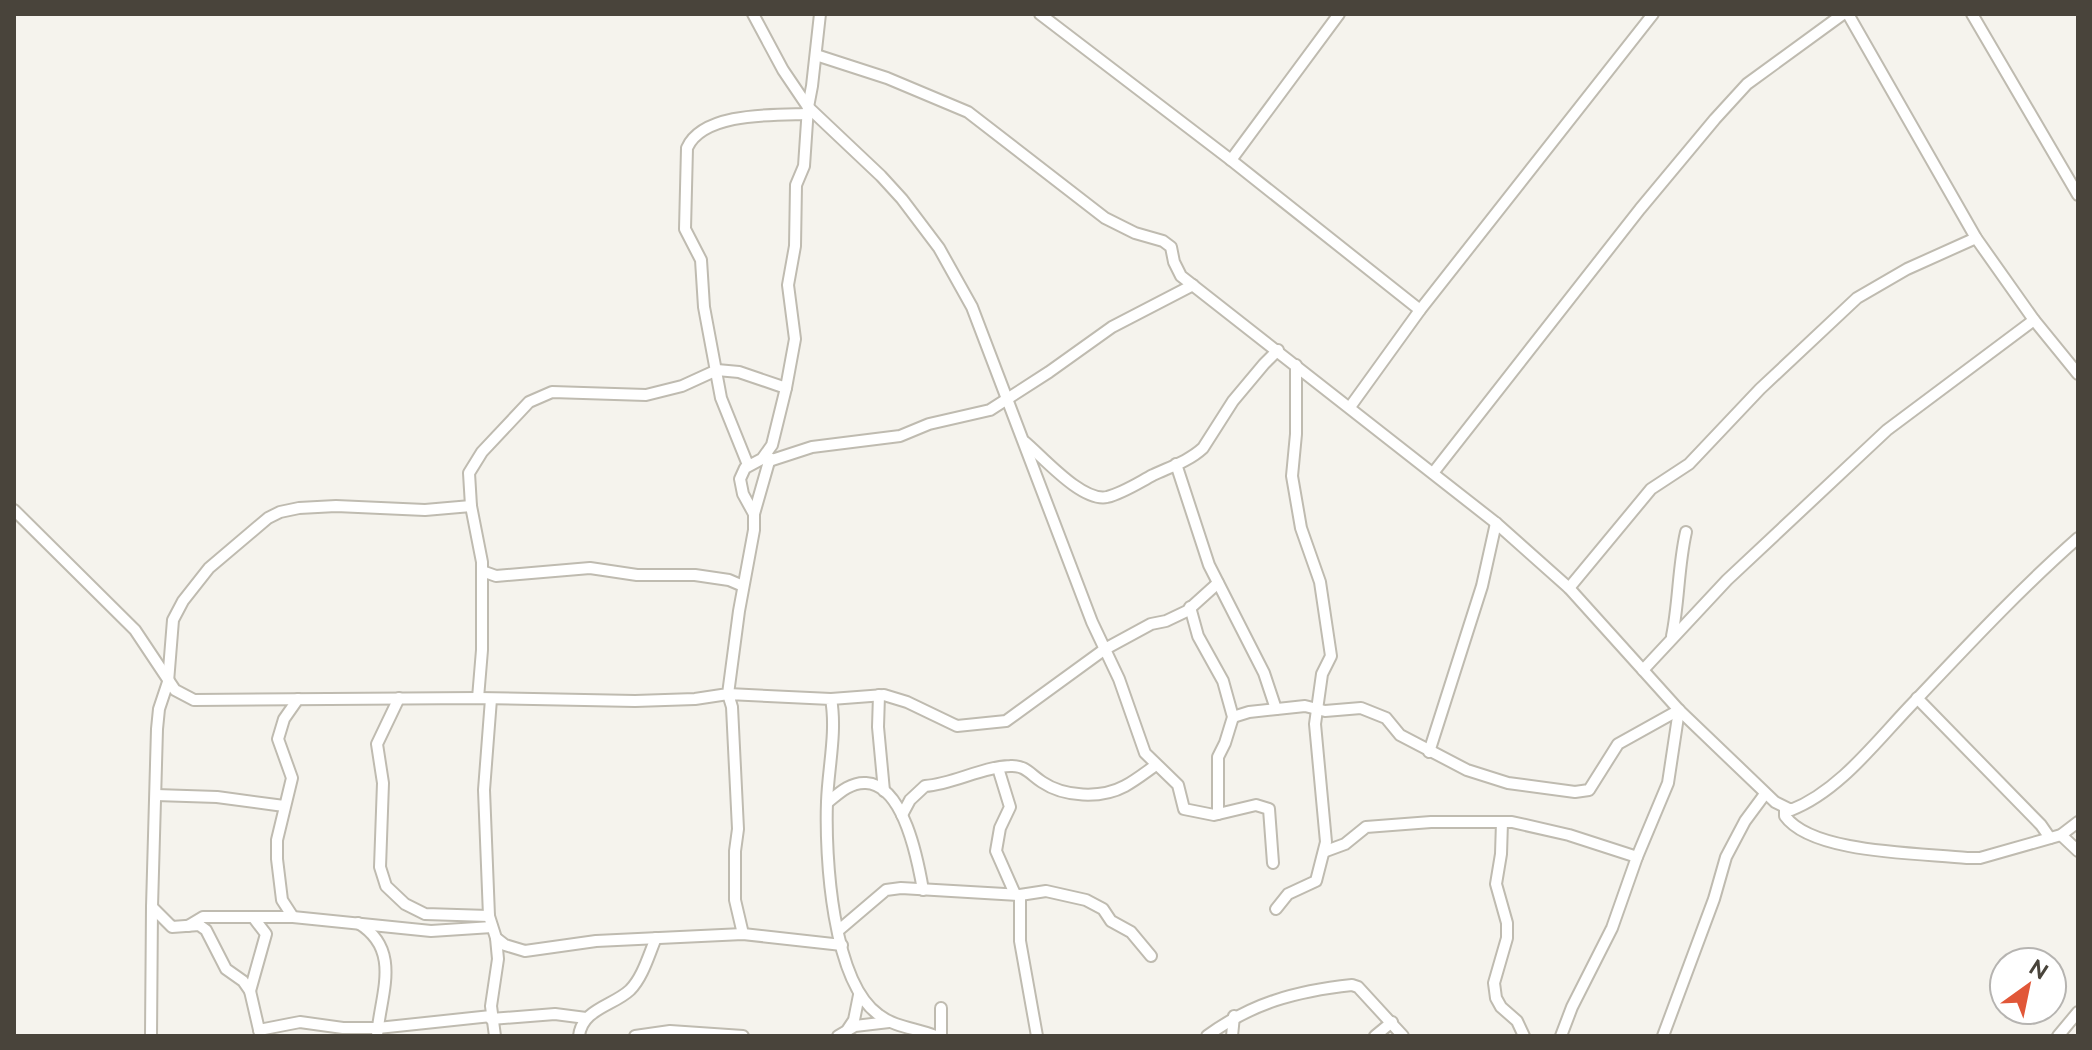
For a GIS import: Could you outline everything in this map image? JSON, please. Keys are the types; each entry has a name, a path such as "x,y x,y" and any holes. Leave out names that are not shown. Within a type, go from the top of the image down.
{"street":[{"path":"753,14 808,110 881,176 939,248 972,307 1021,439 1119,679 1145,753 1178,785 1184,809 1218,814 1256,805 1269,809 1273,863"},
{"path":"743,934 735,900 737,789 732,707 728,694 753,538 754,514 769,461 795,339 788,285 795,246 796,185 804,166 820,14"},
{"path":"1040,14 1420,310"},
{"path":"1231,160 1339,14"},
{"path":"1350,407 1420,310 1653,14"},
{"path":"1433,473 1640,209 1715,119 1747,84 1845,14 1976,238 2034,320 2078,374"},
{"path":"1972,14 2078,195"},
{"path":"816,55 887,78 968,112 1105,218 1171,247 1177,270 1193,285 1496,523 1569,588 1679,710 1765,794 1785,808 1791,810 1805,804 1854,765 2024,587 2078,538"},
{"path":"748,465 724,407 704,307 701,260 685,229 687,148 689,143 716,124 745,117 808,110"},
{"path":"1569,588 1651,489 1689,464 1710,445 1760,389 1857,298 1907,269 1976,238"},
{"path":"769,461 812,447 900,436 929,424 990,410 1112,327 1193,285"},
{"path":"1643,670 1727,580 1887,430 2034,320"},
{"path":"1021,439 1090,496 1104,498 1193,458 1242,390 1278,350"},
{"path":"1276,909 1288,894 1316,881 1326,851 1325,814 1316,746 1322,674 1331,656 1320,582 1301,528 1292,476 1296,434 1296,365"},
{"path":"478,698 482,650 482,571 469,473 488,445 529,402 552,392 646,395 682,386 715,371 739,372 786,388"},
{"path":"754,514 743,494 740,479 748,465 762,459 772,445"},
{"path":"1176,464 1218,583 1264,673 1276,709"},
{"path":"151,1036 158,716 168,682 173,620 183,601 209,568 268,518 280,512 336,506 425,510 471,506"},
{"path":"14,510 135,630 158,661 168,682 185,697 205,702 399,698 635,701 695,699 728,694 831,699 879,695 907,702 957,726 1006,721 1105,649 1151,624 1176,617 1218,583"},
{"path":"1429,752 1482,586 1496,523"},
{"path":"1672,638 1686,532"},
{"path":"482,571 496,576 590,568 637,575 695,575 729,580 743,586"},
{"path":"1190,607 1198,636 1223,681 1233,717 1218,757 1218,814"},
{"path":"879,695 878,727 884,791"},
{"path":"399,698 377,744 383,783 380,867 386,886 405,904 425,914 492,927 512,949 525,951 596,941 743,934 842,945"},
{"path":"1917,698 2041,825 2078,851"},
{"path":"293,917 282,900 276,850 292,773 278,739 284,719 298,699"},
{"path":"491,699 484,790 492,927 498,959 491,1018 495,1036"},
{"path":"831,699 834,715 827,803 827,857 842,945 859,995 890,1022 938,1036 941,1008"},
{"path":"1233,717 1249,712 1305,706 1317,709 1354,707 1378,713 1400,735 1467,770 1508,783 1584,791 1589,790 1618,744 1679,710"},
{"path":"1561,1036 1572,1007 1612,928 1668,783 1679,710"},
{"path":"902,815 910,800 925,786 998,768 1025,768 1052,788 1073,794 1092,794 1125,786 1156,765"},
{"path":"998,768 1010,807 1000,828 996,851 1018,894 1020,941 1037,1036"},
{"path":"827,803 845,788 854,785 866,783 884,791 902,815 923,890"},
{"path":"1663,1036 1714,899 1726,857 1745,821 1765,794"},
{"path":"156,795 217,797 284,806"},
{"path":"893,801 910,800"},
{"path":"1785,808 1785,816 1797,829 1840,844 1881,851 1980,858 2055,837 2078,822"},
{"path":"1326,851 1345,844 1366,827 1431,822 1502,822 1569,835 1637,857"},
{"path":"1502,822 1496,884 1507,923 1507,938 1494,983 1501,1007 1517,1021 1524,1036"},
{"path":"839,930 886,890 901,888 1018,894 1046,891 1094,902 1111,921 1138,938 1151,956"},
{"path":"152,907 169,926 199,925 206,930 226,969 243,981 250,991 260,1033 300,1022 377,1032 491,1018 555,1014 586,1018"},
{"path":"250,991 266,934 253,917"},
{"path":"188,926 200,918 293,917 431,931 492,927"},
{"path":"356,922 375,938 382,948 385,963 385,999 377,1032"},
{"path":"579,1036 586,1018 632,989 656,938"},
{"path":"1207,1036 1234,1016 1285,997 1352,985 1358,987 1403,1036"},
{"path":"842,1034 854,1020 859,995"},
{"path":"2058,1036 2078,1012"},
{"path":"1232,1036 1234,1016"},
{"path":"842,1034 855,1026 890,1022"},
{"path":"1375,1036 1392,1022"},
{"path":"635,1036 670,1031 743,1036"}]}
